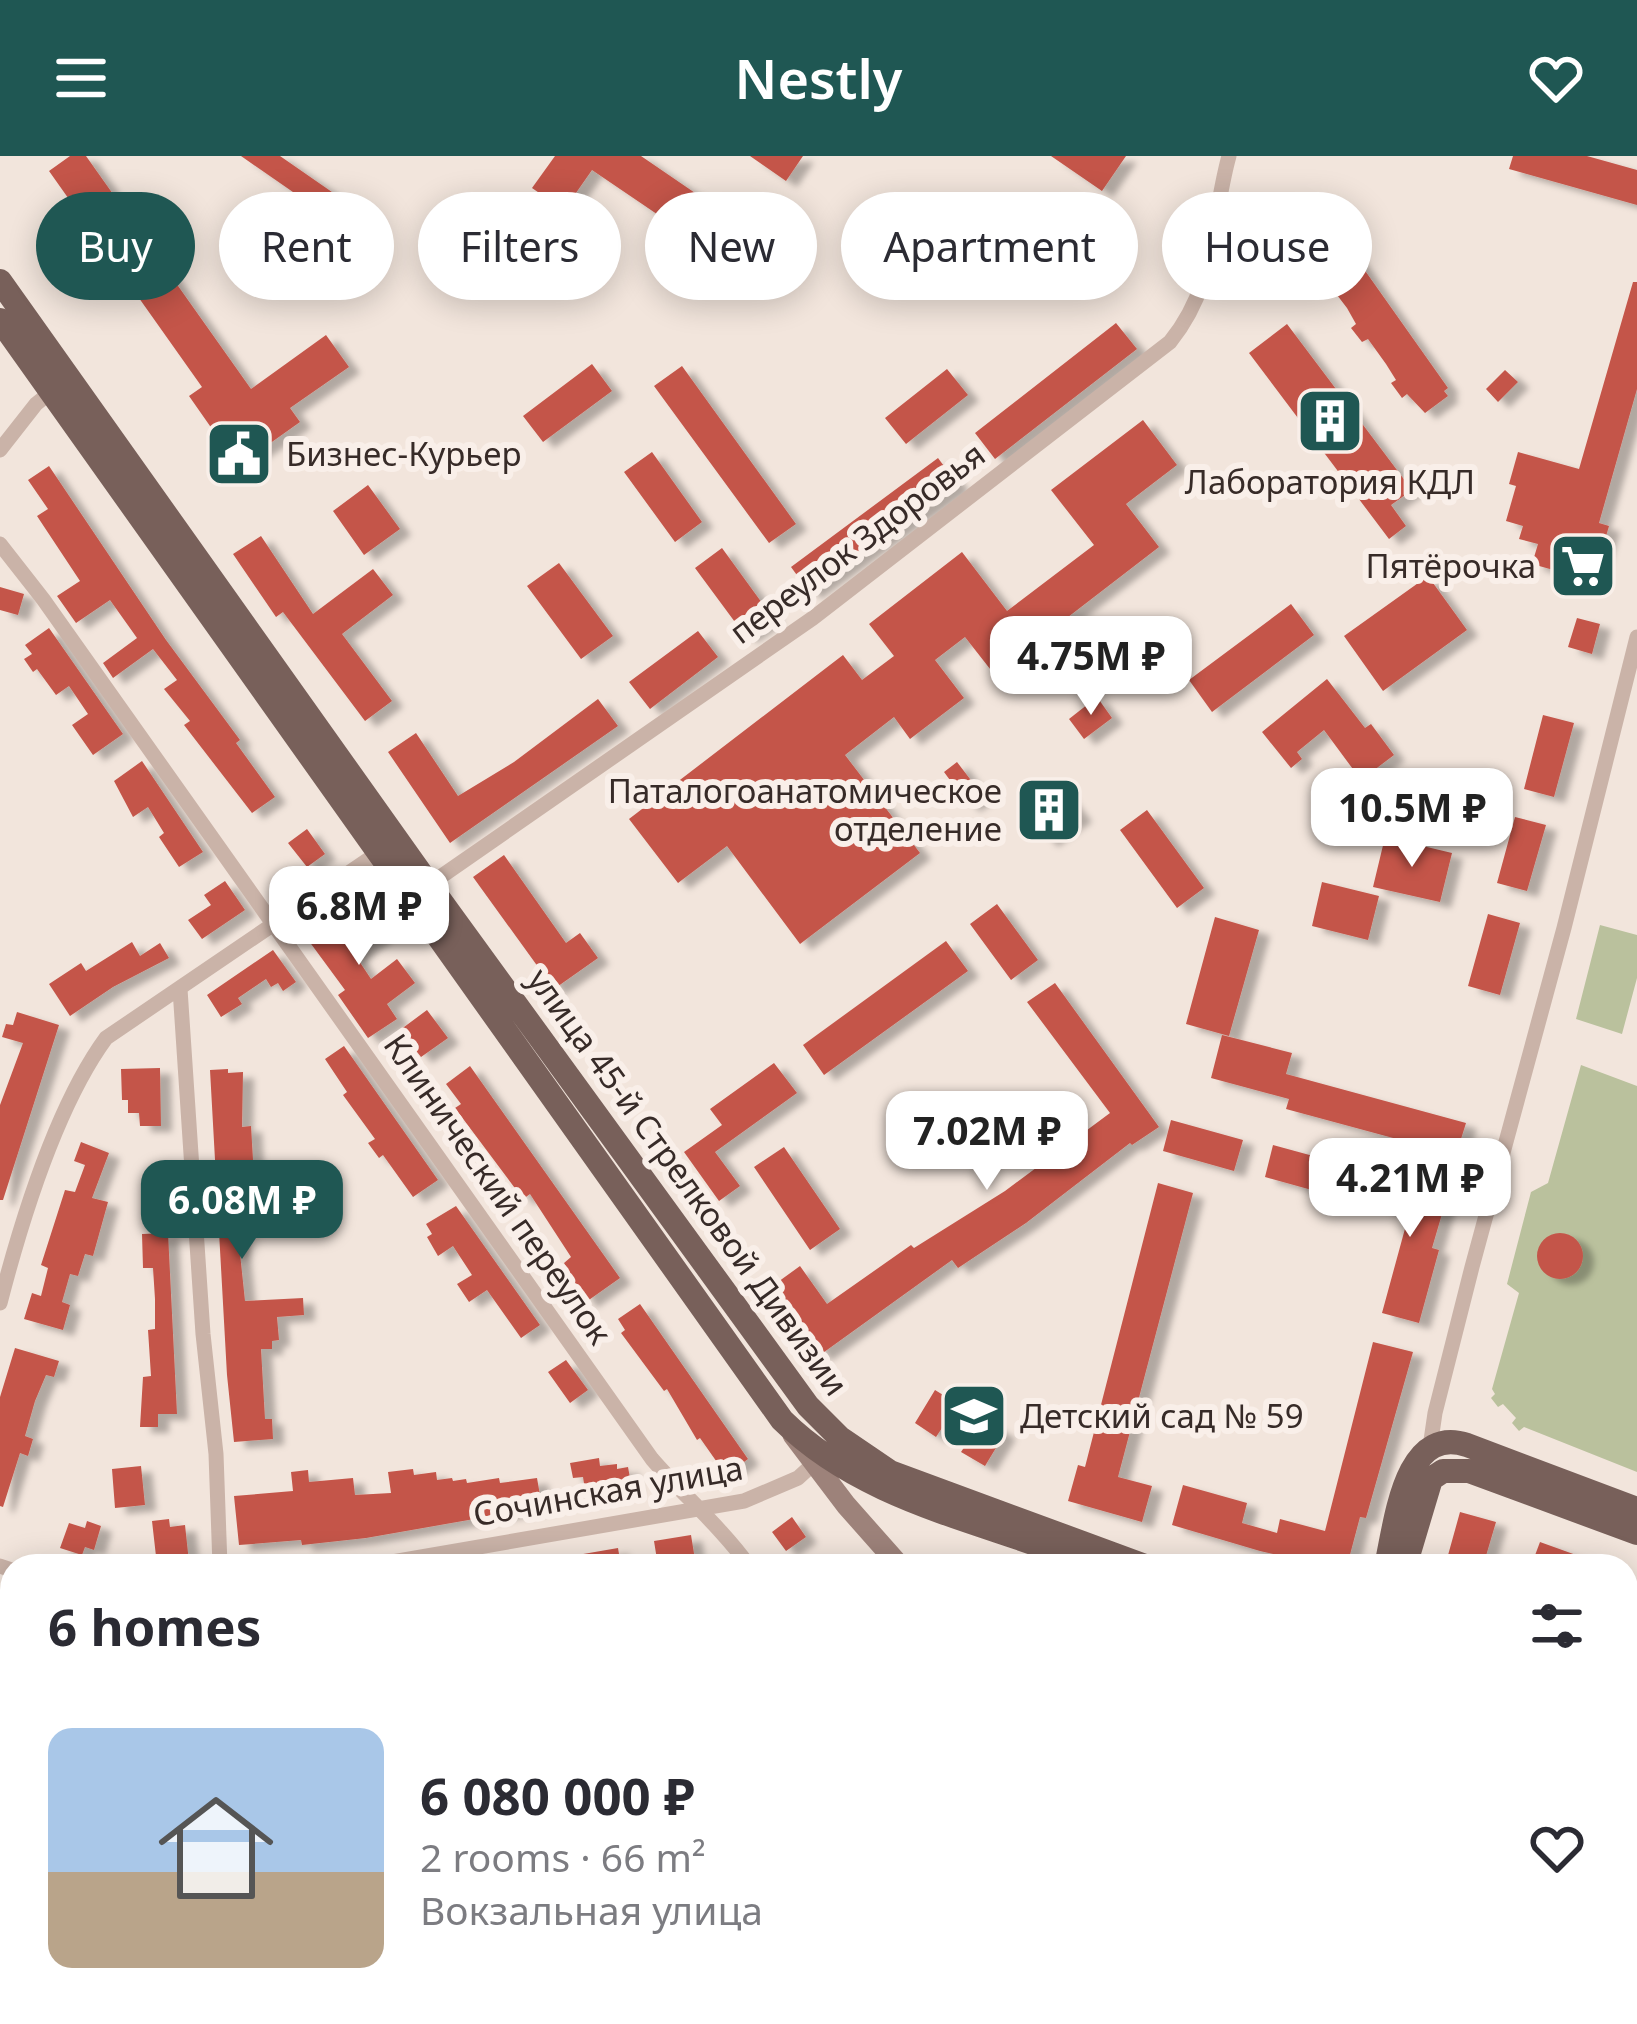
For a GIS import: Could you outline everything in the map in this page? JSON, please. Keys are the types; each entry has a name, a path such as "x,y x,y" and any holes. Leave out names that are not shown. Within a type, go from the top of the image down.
{"main road":[{"name":"улица 45-й Стрелковой Дивизии","path":"0,281 782,1420 881,1488 1060,1554"},
{"name":"улица 45-й Стрелковой Дивизии","path":"0,320 378,853 420,891 808,1406 825,1452"},
{"path":"1388,1554 1411,1474 1429,1446 1453,1440 1637,1509"},
{"name":"улица 45-й Стрелковой Дивизии","path":"825,1452 1112,1554"},
{"path":"825,1452 892,1554"},
{"path":"1409,1554 1431,1479 1443,1472 1469,1471 1637,1533"}],"street":[{"name":"переулок Здоровья","path":"420,891 813,618 1170,342 1192,315 1207,278 1216,206 1229,156"},
{"path":"0,450 51,392"},
{"name":"Клинический переулок","path":"0,544 652,1459 696,1509 723,1530 740,1554"},
{"path":"1431,1479 1429,1446 1472,1267 1637,638"},
{"path":"0,1303 59,1125 87,1064 106,1038 378,853"},
{"path":"180,989 220,1554"},
{"name":"Сочинская улица","path":"438,1554 744,1502 798,1478 825,1452"}],"green space":[{"path":"1600,925 1637,935 1637,978 1622,1034 1576,1019"},
{"path":"1581,1065 1637,1086 1637,1472 1524,1427 1519,1431 1512,1423 1516,1418 1491,1398 1519,1293 1507,1284 1531,1192 1548,1183"}],"building":[{"path":"70,156 86,156 111,192 64,192 49,171"},
{"path":"241,156 280,156 332,192 293,192"},
{"path":"555,156 641,156 694,192 645,192 645,206 592,170 577,192 532,188"},
{"path":"750,156 803,156 786,181"},
{"path":"1051,156 1126,156 1102,191"},
{"path":"1513,156 1587,156 1637,170 1637,205 1509,169"},
{"path":"1372,281 1448,388 1444,391 1448,396 1425,413 1407,394 1402,398 1391,383 1396,380 1368,339 1362,342 1351,328 1356,324 1341,300 1372,300"},
{"path":"1633,282 1637,282 1637,389 1599,523 1609,526 1593,581 1532,564 1538,544 1519,539 1523,526 1506,521 1516,486 1509,484 1518,452 1579,469"},
{"path":"140,300 188,300 251,389 326,335 349,367 290,408 300,422 238,466 189,396 202,387"},
{"path":"1116,323 1137,349 995,459 975,433"},
{"name":"Лаборатория КДЛ","path":"1287,324 1412,490 1391,505 1406,526 1389,539 1249,353"},
{"path":"592,364 612,391 543,442 523,416"},
{"path":"682,366 796,524 769,543 654,386"},
{"path":"947,369 968,395 906,444 885,418"},
{"path":"1505,370 1518,382 1498,402 1486,389"},
{"path":"1143,420 1177,465 1126,504 1159,547 994,674 965,637 935,660 964,698 910,739 894,717 845,755 920,853 800,944 727,846 678,883 629,819 843,655 862,680 894,656 869,624 962,552 1007,611 1094,545 1051,490"},
{"path":"652,452 702,522 675,542 624,472"},
{"path":"938,458 958,485 810,593 791,567"},
{"path":"49,466 275,797 252,813 184,725 190,721 164,689 177,680 153,649 113,678 103,663 137,638 110,600 76,623 57,596 80,581 37,516 48,509 28,480"},
{"path":"368,485 400,529 364,555 333,511"},
{"path":"261,536 313,614 373,569 393,595 342,634 392,701 365,721 283,612 276,617 233,554"},
{"path":"722,548 773,618 746,637 695,568"},
{"path":"559,563 613,636 581,659 527,586"},
{"path":"1428,576 1467,630 1383,691 1344,636"},
{"path":"0,587 24,594 18,615 0,610"},
{"path":"1291,604 1314,635 1212,712 1189,680"},
{"path":"1577,618 1600,624 1592,654 1568,647"},
{"path":"49,628 123,734 93,755 72,725 88,714 69,686 56,695 24,659 32,654 25,645"},
{"path":"698,631 718,657 650,709 629,682"},
{"path":"1327,679 1365,728 1371,724 1394,755 1361,780 1324,730 1297,752 1302,759 1291,768 1262,732"},
{"path":"1097,697 1112,718 1084,739 1069,719"},
{"path":"598,699 618,726 450,843 388,752 416,733 458,796 514,762"},
{"path":"1543,715 1574,723 1554,797 1524,789"},
{"path":"142,761 203,852 179,867 159,837 164,833 148,807 133,817 114,781"},
{"path":"957,762 983,796 969,806 944,772"},
{"name":"Паталогоанатомическое отделение","path":"1052,778 1081,816 1047,841 1018,804"},
{"path":"1147,810 1204,888 1177,908 1120,830"},
{"path":"1515,817 1546,825 1527,891 1497,883"},
{"path":"307,829 325,854 307,867 288,843"},
{"path":"1385,837 1452,853 1440,902 1373,887"},
{"path":"504,855 566,943 580,933 598,958 554,989 473,877"},
{"path":"225,881 245,910 202,939 188,920 211,905 204,895"},
{"path":"1322,882 1379,896 1368,940 1312,926"},
{"path":"355,900 381,936 355,955 371,979 397,959 415,983 387,1004 397,1019 368,1038 338,995 345,990 306,937"},
{"path":"997,904 1038,960 1011,980 970,924"},
{"path":"1488,914 1520,923 1500,995 1468,986"},
{"path":"1215,917 1259,930 1229,1036 1186,1024"},
{"path":"946,941 968,971 824,1075 803,1045"},
{"path":"132,942 140,956 160,943 169,958 70,1016 49,984 81,963 86,971"},
{"path":"273,950 296,982 283,991 278,983 271,987 266,979 238,998 242,1004 221,1017 207,995"},
{"path":"1055,983 1159,1127 1130,1143 1026,1223 958,1268 952,1260 820,1355 771,1287 800,1266 827,1304 911,1245 914,1248 1005,1191 1110,1113 1027,1002"},
{"path":"427,1010 448,1038 421,1057 400,1030"},
{"path":"17,1012 59,1025 0,1200 0,1105 23,1043 2,1037"},
{"path":"1222,1035 1292,1053 1286,1074 1466,1123 1456,1155 1286,1109 1289,1099 1211,1078"},
{"path":"344,1046 438,1180 413,1197 383,1155 379,1158 368,1143 375,1139 343,1095 347,1092 325,1059"},
{"path":"774,1063 797,1093 715,1152 740,1186 719,1201 684,1152 722,1125 710,1109"},
{"path":"470,1066 620,1278 586,1302 564,1263 571,1257 530,1194 523,1199 455,1108 461,1104 446,1084"},
{"path":"160,1068 161,1126 140,1126 139,1113 128,1113 128,1100 122,1100 121,1069"},
{"path":"228,1069 228,1073 243,1072 242,1127 251,1126 254,1177 267,1176 269,1213 236,1215 245,1301 303,1298 304,1315 277,1317 279,1340 272,1341 272,1349 261,1349 265,1419 272,1419 273,1439 234,1442 210,1070"},
{"path":"1171,1120 1243,1140 1234,1171 1163,1151"},
{"path":"81,1142 109,1153 92,1198 108,1202 93,1256 85,1254 78,1276 70,1274 62,1302 70,1305 63,1330 24,1319 32,1293 41,1296 48,1268 41,1265 65,1190 75,1192 85,1165 74,1161"},
{"path":"1273,1145 1346,1165 1337,1197 1265,1177"},
{"path":"784,1147 840,1229 810,1250 754,1167"},
{"path":"1374,1169 1449,1190 1432,1248 1439,1250 1419,1323 1382,1313 1409,1214 1365,1201"},
{"path":"1158,1183 1193,1193 1118,1477 1152,1486 1142,1522 1068,1501 1078,1465 1085,1467"},
{"path":"456,1206 540,1325 521,1338 487,1290 469,1302 457,1284 472,1275 453,1246 438,1256 427,1237 432,1234 426,1224"},
{"path":"168,1233 177,1414 158,1414 158,1427 140,1427 143,1377 151,1376 148,1330 155,1329 153,1268 143,1268 142,1234"},
{"path":"1560,1233 1576,1240 1583,1256 1576,1272 1560,1279 1544,1272 1537,1256 1544,1240"},
{"path":"640,1304 748,1459 726,1475 697,1440 667,1389 621,1333 625,1330 618,1319"},
{"path":"1373,1342 1413,1352 1366,1518 1360,1517 1350,1554 1273,1554 1172,1525 1183,1485 1247,1503 1242,1523 1277,1533 1280,1519 1325,1531"},
{"path":"15,1348 59,1361 54,1377 46,1375 35,1401 25,1436 33,1439 28,1456 20,1453 3,1507 0,1397"},
{"path":"566,1360 588,1390 570,1403 548,1372"},
{"path":"935,1390 1005,1433 985,1466 961,1452 967,1443 942,1428 936,1437 915,1423"},
{"path":"599,1458 600,1466 628,1467 632,1489 586,1496 583,1477 573,1478 570,1463"},
{"path":"141,1466 145,1505 115,1508 112,1469"},
{"path":"413,1469 414,1475 436,1472 437,1480 466,1479 467,1483 537,1478 542,1507 366,1538 239,1545 234,1496 293,1491 291,1472 308,1470 309,1482 353,1478 355,1495 391,1493 388,1472"},
{"path":"1460,1512 1496,1522 1487,1554 1448,1554"},
{"path":"792,1517 806,1537 786,1551 772,1532"},
{"path":"169,1519 170,1527 185,1525 188,1554 156,1554 152,1521"},
{"path":"87,1521 101,1526 94,1550 85,1547 79,1554 60,1548 69,1523 85,1528"},
{"path":"691,1535 694,1554 656,1554 654,1541"},
{"path":"1540,1542 1573,1554 1536,1554"},
{"path":"618,1548 619,1554 583,1554"}],"place":[{"name":"Лаборатория КДЛ","path":"1330,421"},
{"name":"Бизнес-Курьер","path":"239,454"},
{"name":"Пятёрочка","path":"1583,566"},
{"name":"Паталогоанатомическое отделение","path":"1049,810"},
{"name":"Детский сад № 59","path":"974,1416"}]}
